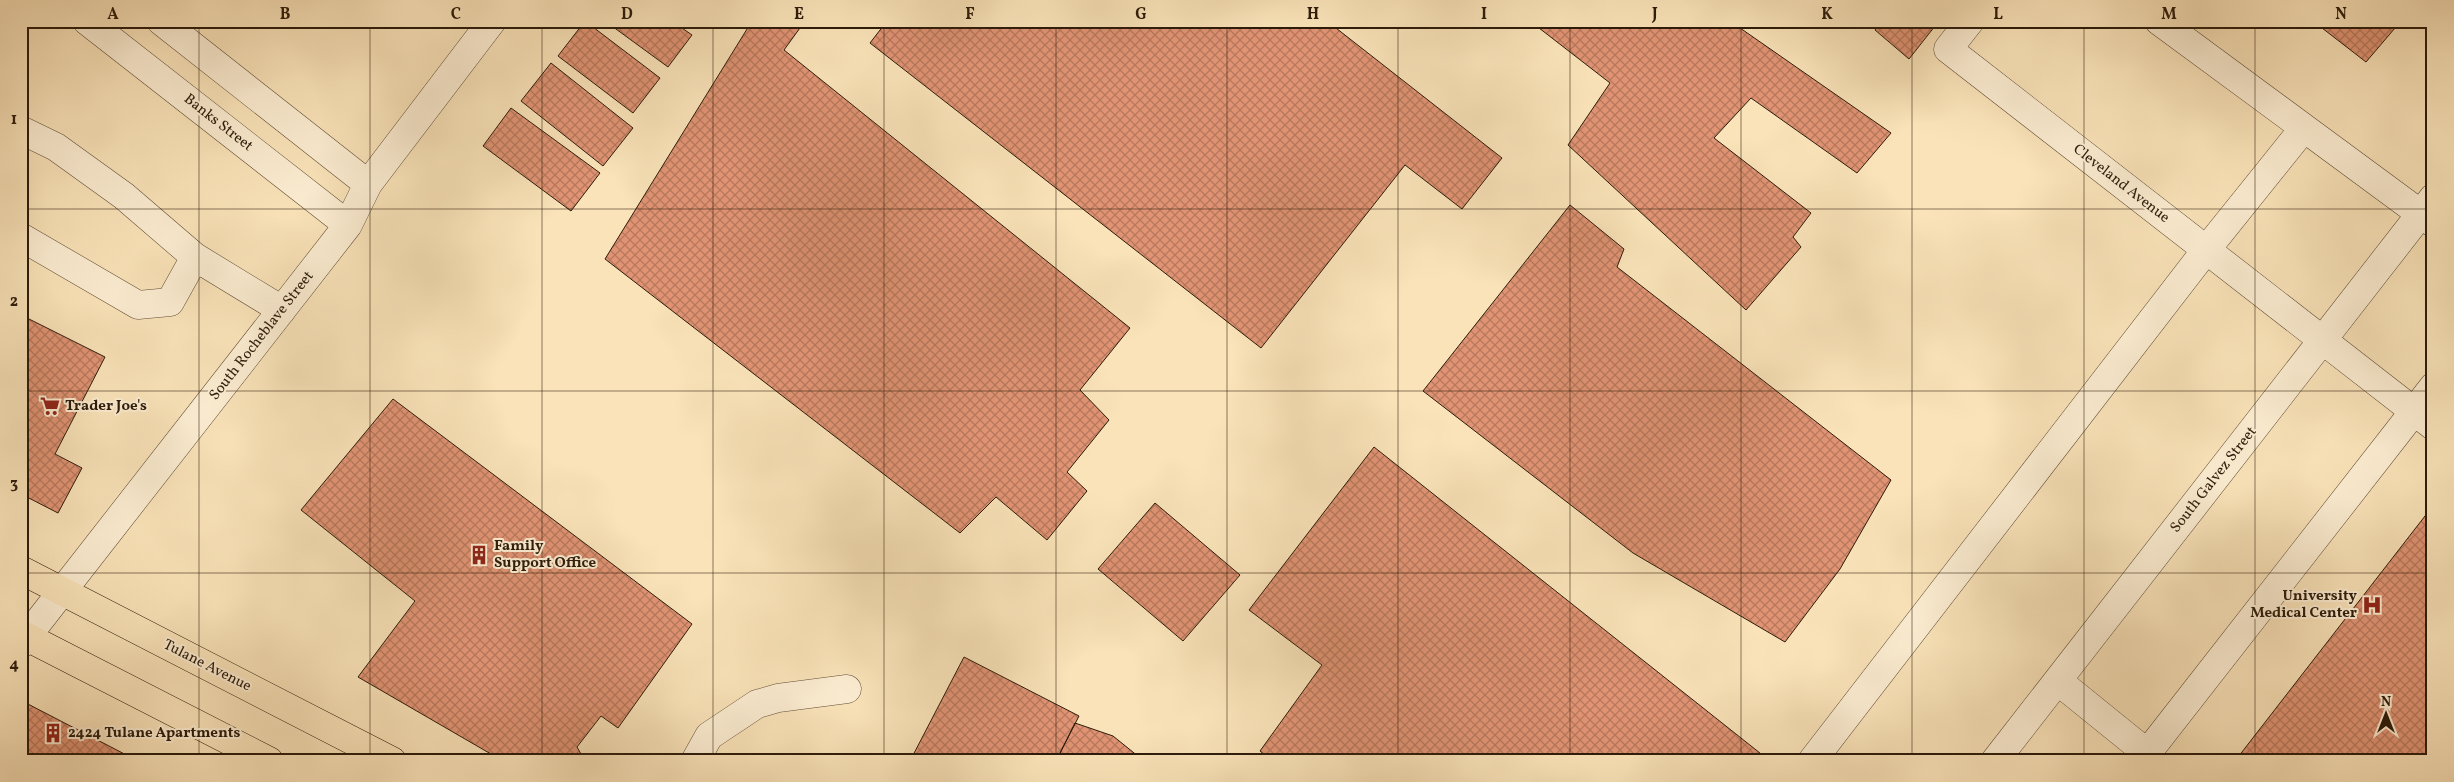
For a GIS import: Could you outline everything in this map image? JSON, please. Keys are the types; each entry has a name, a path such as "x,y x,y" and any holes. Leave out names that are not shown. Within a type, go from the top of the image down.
{"main road":[{"name":"Tulane Avenue","path":"21,570 392,761"},
{"path":"23,639 269,761"}],"street":[{"name":"Banks Street","path":"88,21 348,225"},
{"path":"161,21 368,184"},
{"name":"South Rocheblave Street","path":"23,639 62,592 348,225 368,184 492,21"},
{"name":"Cleveland Avenue","path":"1970,21 1948,49 2423,419"},
{"path":"2159,21 2304,128 2429,212"},
{"path":"1812,761 2206,250 2304,128"},
{"path":"21,130 56,147 124,196 195,257 282,310"},
{"name":"South Galvez Street","path":"1995,761 2322,341 2429,212"},
{"path":"21,237 138,305 170,302 195,257"},
{"path":"2058,681 2144,757 2423,419 2433,387"},
{"path":"695,761 709,736 757,704 778,698 847,689"}],"building":[{"path":"268,21 283,21 277,29"},
{"path":"585,21 660,78 633,113 558,56"},
{"path":"605,21 672,21 692,35 668,67"},
{"path":"752,21 805,21 784,50 1130,328 1080,390 1109,420 1067,472 1087,491 1047,540 996,497 960,533 605,259"},
{"path":"887,21 1327,21 1502,158 1462,209 1405,165 1261,348 870,43"},
{"path":"1530,21 1730,21 1891,133 1857,173 1751,98 1714,138 1811,213 1793,237 1801,247 1746,310 1568,145 1610,83"},
{"path":"1881,21 1939,21 1909,59 1875,30"},
{"path":"2313,21 2401,21 2366,62"},
{"path":"551,63 633,128 603,166 521,101"},
{"path":"511,108 600,173 571,211 483,146"},
{"path":"1570,205 1624,249 1617,267 1891,480 1840,569 1785,642 1633,553 1423,391"},
{"name":"Trader Joe's","path":"21,315 105,357 55,454 82,468 58,513 21,494"},
{"name":"Family Support Office","path":"393,399 692,624 618,728 601,716 577,747 585,761 503,761 358,677 415,601 301,510"},
{"path":"1374,447 1770,761 1272,761 1260,751 1322,665 1249,610"},
{"path":"1155,503 1240,575 1183,641 1098,569"},
{"name":"University Medical Center","path":"2432,507 2433,761 2235,761"},
{"path":"964,657 1079,716 1056,761 910,761"},
{"name":"2424 Tulane Apartments","path":"24,702 138,761 21,761 21,706"},
{"path":"1075,723 1113,736 1144,761 1056,761"}],"place":[{"name":"Trader Joe's","path":"50,406"},
{"name":"Family Support Office","path":"479,555"},
{"name":"University Medical Center","path":"2372,605"},
{"name":"2424 Tulane Apartments","path":"53,733"}]}
